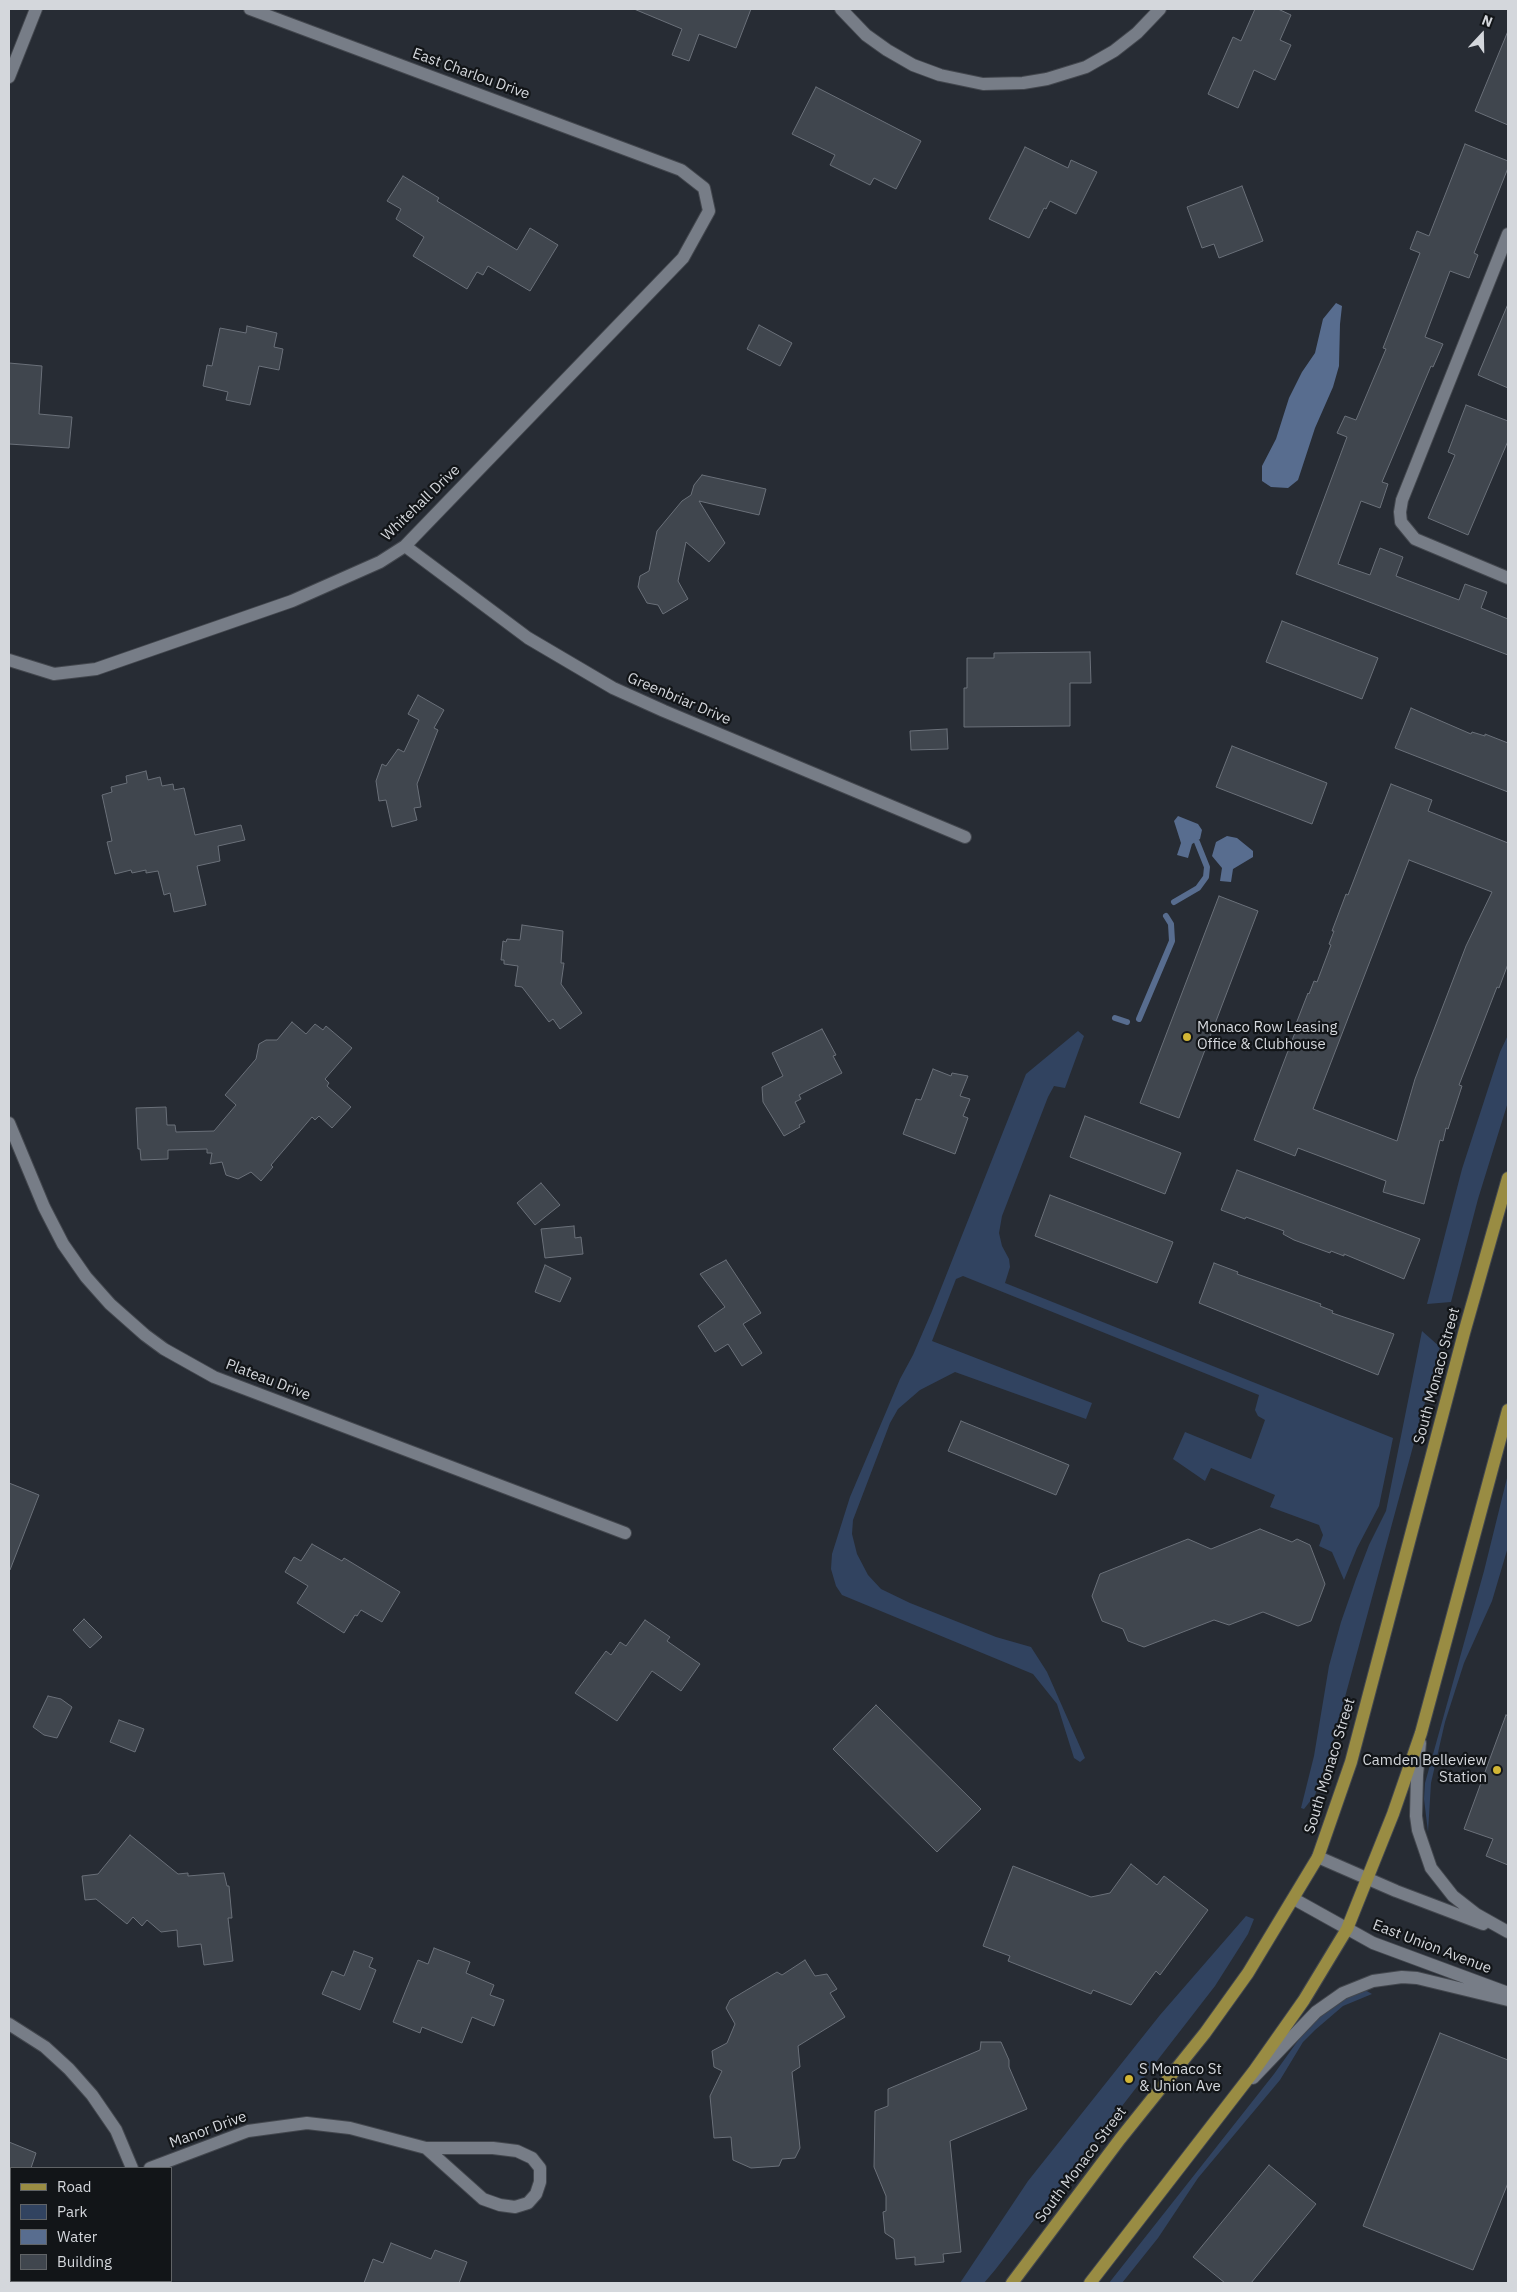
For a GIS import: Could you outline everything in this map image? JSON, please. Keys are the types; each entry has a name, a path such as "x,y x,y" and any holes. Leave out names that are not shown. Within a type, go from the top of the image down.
{"main road":[{"name":"South Monaco Street","path":"1012,2283 1248,1974 1318,1857 1351,1762 1462,1342 1508,1178"},
{"path":"1090,2283 1238,2092 1304,2000 1347,1929 1369,1878 1421,1734 1508,1410"}],"street":[{"path":"9,77 36,9"},
{"name":"East Charlou Drive","path":"250,9 681,170"},
{"path":"841,9 866,35 913,65 964,81 1021,84 1048,79 1086,67 1114,51 1136,33 1160,9"},
{"name":"Whitehall Drive","path":"9,660 54,674 96,669 292,601 380,562 405,546 683,258 709,211 704,188 681,170"},
{"path":"1508,234 1402,500 1400,512 1401,522 1415,539 1508,578"},
{"name":"Greenbriar Drive","path":"405,546 528,638 613,688 965,837"},
{"name":"Plateau Drive","path":"9,1123 44,1207 63,1244 86,1277 110,1304 164,1349 214,1377 625,1533"},
{"path":"1421,1734 1416,1775 1416,1816 1418,1830 1431,1868 1452,1896 1476,1914 1508,1933"},
{"path":"1318,1857 1396,1891 1508,1933"},
{"name":"East Union Avenue","path":"1294,1899 1373,1943 1508,1992"},
{"path":"1238,2092 1316,2012 1343,1993 1373,1981 1417,1978 1508,2000"},
{"path":"9,2024 45,2047 69,2069 92,2095 116,2130 132,2167"},
{"name":"Manor Drive","path":"153,2167 248,2131 281,2125 307,2123 350,2128 426,2148 493,2148 517,2151 532,2158 540,2168 540,2182 536,2194 528,2203 515,2207 500,2205 483,2199 426,2148"}],"green space":[{"path":"1078,1031 1084,1036 1065,1088 1054,1086 1048,1097 1002,1216 999,1233 1002,1246 1009,1259 1010,1267 1005,1283 1393,1438 1379,1506 1357,1548 1344,1580 1332,1552 1319,1546 1323,1535 1319,1525 1270,1507 1275,1495 1211,1468 1205,1481 1173,1459 1185,1432 1251,1459 1265,1420 1258,1416 1255,1410 1259,1395 963,1276 956,1279 932,1341 1092,1403 1086,1419 955,1372 920,1390 898,1409 890,1423 853,1520 852,1534 857,1554 868,1575 881,1589 910,1603 996,1637 1031,1647 1047,1672 1085,1758 1080,1762 1074,1758 1057,1704 1033,1674 842,1595 836,1586 831,1569 832,1554 850,1497 900,1379 913,1355 932,1311 1026,1074"},
{"path":"1508,1035 1508,1102 1478,1199 1451,1302 1427,1304 1462,1169 1500,1052"},
{"path":"1422,1331 1440,1347 1329,1756 1315,1795 1304,1809 1301,1808 1314,1756 1329,1666 1341,1622 1356,1579 1369,1545 1386,1511"},
{"path":"1508,1474 1508,1547 1492,1601 1464,1663 1445,1722 1431,1783 1428,1832 1424,1799 1425,1783 1484,1571"},
{"path":"1246,1916 1254,1919 1248,1934 1215,1986 995,2270 984,2283 960,2283 1028,2181 1160,2015"},
{"path":"1365,1990 1372,1994 1343,2006 1303,2042 1280,2080 1198,2178 1158,2238 1122,2283 1109,2283 1274,2074 1307,2028 1341,2000"}],"water":[{"path":"1336,303 1342,306 1339,366 1333,387 1315,428 1298,480 1288,488 1271,487 1262,481 1262,466 1276,439 1289,398 1302,372 1315,353 1323,319"},
{"path":"1178,816 1198,824 1202,830 1200,839 1192,844 1188,858 1177,855 1181,843 1174,821"},
{"path":"1227,836 1237,838 1253,851 1253,857 1233,869 1231,882 1220,881 1222,868 1212,856 1216,842"}],"building":[{"path":"634,9 751,9 736,48 699,34 689,61 672,55 682,29"},
{"path":"1255,9 1278,9 1291,15 1280,40 1291,45 1275,80 1254,70 1238,108 1208,94 1233,37 1241,41"},
{"path":"1508,31 1508,125 1475,111"},
{"path":"816,87 921,141 896,189 874,178 870,185 830,165 835,155 792,134"},
{"path":"1465,144 1508,161 1508,168 1474,253 1478,255 1469,278 1450,271 1425,337 1443,344 1433,367 1431,366 1382,482 1388,484 1380,508 1361,501 1338,564 1370,575 1380,548 1403,557 1396,576 1459,600 1465,584 1487,592 1481,608 1508,619 1508,655 1296,574 1347,437 1337,433 1345,416 1356,420 1386,349 1383,348 1420,253 1410,249 1417,231 1429,236"},
{"path":"1025,147 1068,168 1071,160 1097,172 1076,214 1050,201 1046,209 1044,208 1029,238 989,219"},
{"path":"403,176 439,198 437,201 517,250 530,228 558,245 530,291 488,266 483,275 477,272 467,289 413,256 424,237 396,219 401,209 387,201"},
{"path":"1242,186 1263,241 1219,258 1214,244 1202,248 1187,207"},
{"path":"1508,304 1508,388 1478,375"},
{"path":"759,325 792,343 780,366 747,349"},
{"path":"247,326 277,333 274,347 283,349 279,370 259,366 250,405 226,400 228,392 203,386 207,365 212,366 220,328 246,333"},
{"path":"9,363 42,366 39,414 72,417 69,448 9,444"},
{"path":"1466,405 1508,421 1508,441 1468,535 1428,518 1455,455 1448,452"},
{"path":"702,475 766,489 759,515 699,501 725,543 709,562 686,542 678,581 688,599 663,614 658,605 647,603 638,587 640,576 649,571 657,531 682,501 691,495 694,485"},
{"path":"1282,621 1378,658 1362,699 1266,662"},
{"path":"1090,652 1091,683 1070,683 1070,726 964,727 964,688 967,688 967,658 994,658 994,653"},
{"path":"418,695 444,710 434,728 438,730 417,784 421,807 414,808 417,820 392,827 386,800 379,801 376,781 382,764 386,766 398,749 404,752 419,720 408,714"},
{"path":"1411,708 1471,734 1472,732 1485,736 1485,734 1508,743 1508,792 1395,748"},
{"path":"947,729 948,749 911,750 910,731"},
{"path":"1232,746 1327,783 1312,824 1216,787"},
{"path":"146,771 148,780 160,777 162,786 173,784 174,790 184,788 195,835 241,825 245,840 218,846 220,861 197,866 206,905 174,912 170,893 164,895 158,871 146,873 146,870 132,873 131,870 115,874 107,842 112,841 102,795 112,792 111,787 127,783 126,776"},
{"path":"1391,784 1432,800 1428,811 1508,843 1508,964 1499,988 1497,987 1459,1085 1462,1086 1448,1129 1446,1128 1443,1141 1440,1140 1424,1204 1383,1192 1386,1181 1298,1148 1295,1156 1254,1140 1296,1030 1294,1029 1308,993 1314,981 1317,982 1331,945 1329,944 1334,931 1332,931 1346,894 1348,895","holes":["1409,860 1492,892 1466,946 1415,1079 1397,1141 1313,1109"]},
{"name":"Monaco Row Leasing Office & Clubhouse","path":"1219,896 1258,911 1179,1118 1140,1103"},
{"path":"522,925 563,931 561,963 564,963 561,984 582,1013 560,1029 553,1019 549,1022 522,987 515,986 518,966 504,964 504,960 501,960 503,941 506,942 507,939 520,940"},
{"path":"292,1022 306,1034 315,1024 323,1030 326,1026 352,1048 325,1079 329,1083 327,1086 351,1107 332,1128 319,1116 315,1120 312,1117 271,1165 273,1167 261,1181 251,1172 238,1179 226,1175 222,1162 210,1164 212,1153 207,1153 207,1149 168,1150 168,1159 141,1160 140,1149 138,1149 136,1108 166,1107 167,1125 175,1125 176,1132 214,1131 236,1105 225,1095 256,1059 259,1044 266,1040 277,1040"},
{"path":"822,1029 836,1055 833,1056 842,1073 799,1095 801,1099 795,1102 805,1122 784,1136 763,1102 762,1087 783,1076 772,1053"},
{"path":"933,1069 951,1076 952,1073 968,1076 960,1096 970,1099 963,1116 968,1118 955,1154 903,1134 916,1099 921,1100"},
{"path":"1085,1116 1181,1153 1165,1194 1070,1157"},
{"path":"1237,1170 1420,1239 1404,1279 1344,1254 1344,1256 1331,1251 1330,1253 1294,1240 1283,1234 1284,1231 1221,1210"},
{"path":"541,1183 560,1205 535,1225 517,1203"},
{"path":"1050,1195 1173,1242 1157,1283 1035,1236"},
{"path":"574,1226 575,1238 581,1237 583,1254 545,1258 541,1229"},
{"path":"726,1260 761,1313 743,1324 762,1353 742,1366 728,1344 715,1352 698,1326 725,1307 700,1274"},
{"path":"1214,1263 1238,1272 1237,1274 1321,1304 1320,1306 1333,1311 1332,1313 1394,1334 1378,1375 1199,1303"},
{"path":"545,1265 571,1278 560,1302 535,1292"},
{"path":"961,1421 1069,1465 1056,1495 948,1451"},
{"path":"9,1483 39,1495 10,1570 9,1570"},
{"path":"1260,1529 1292,1542 1297,1539 1310,1545 1325,1584 1311,1621 1298,1626 1263,1612 1229,1625 1214,1620 1144,1647 1128,1641 1123,1629 1102,1621 1092,1596 1100,1574 1188,1539 1211,1549"},
{"path":"312,1544 342,1561 344,1558 400,1592 382,1622 361,1610 357,1616 355,1615 344,1633 297,1603 308,1586 285,1572 294,1557 301,1561"},
{"path":"84,1619 102,1637 90,1648 73,1630"},
{"path":"645,1620 670,1637 667,1641 700,1664 681,1691 652,1671 617,1721 575,1693 606,1651 611,1655 620,1642 626,1646"},
{"path":"48,1696 61,1699 72,1707 57,1738 44,1735 33,1727"},
{"path":"876,1705 981,1809 937,1852 833,1749"},
{"name":"Camden Belleview Station","path":"1506,1715 1508,1716 1508,1865 1486,1856 1493,1839 1464,1829"},
{"path":"119,1720 144,1729 135,1752 110,1742"},
{"path":"130,1835 178,1874 188,1873 188,1876 224,1873 227,1886 229,1886 232,1918 228,1918 233,1961 204,1965 201,1944 178,1947 177,1930 161,1932 147,1920 142,1926 133,1917 127,1924 96,1899 85,1900 82,1876 98,1874"},
{"path":"1131,1864 1157,1885 1164,1876 1208,1910 1160,1975 1156,1971 1131,2005 1093,1990 1091,1994 1008,1961 1010,1956 983,1946 1013,1866 1091,1897 1110,1893"},
{"path":"434,1948 470,1962 466,1973 494,1985 490,1995 504,2000 494,2026 472,2017 462,2043 422,2027 420,2033 393,2022 418,1960 428,1964"},
{"path":"354,1951 373,1958 369,1967 376,1970 360,2010 322,1994 332,1971 344,1976"},
{"path":"805,1960 815,1976 827,1974 837,1989 830,1993 845,2017 798,2046 800,2067 792,2072 800,2148 795,2158 782,2159 779,2166 751,2168 733,2160 731,2137 714,2138 710,2096 722,2071 714,2067 712,2051 727,2043 735,2024 726,2008 730,2000 777,1972 782,1975"},
{"path":"1440,2033 1508,2060 1508,2183 1473,2270 1363,2226"},
{"path":"981,2042 1001,2042 1009,2060 1009,2067 1027,2109 950,2141 961,2252 943,2254 944,2262 915,2265 915,2257 896,2259 894,2239 885,2233 883,2212 886,2211 886,2196 874,2167 875,2111 888,2106 888,2089 980,2050"},
{"path":"9,2142 36,2153 31,2167 9,2168"},
{"path":"1269,2165 1316,2204 1251,2283 1225,2283 1193,2257"},
{"path":"391,2243 431,2259 435,2250 467,2262 459,2283 364,2283 373,2259 383,2263"}],"waterway":[{"path":"1174,902 1198,888 1206,877 1207,867 1197,842"},
{"path":"1139,1019 1172,941 1171,924 1166,916"},
{"path":"1115,1018 1127,1022"}],"place":[{"name":"Monaco Row Leasing Office & Clubhouse","path":"1187,1037"},
{"name":"Camden Belleview Station","path":"1497,1770"},
{"name":"S Monaco St & Union Ave","path":"1129,2079"}]}
